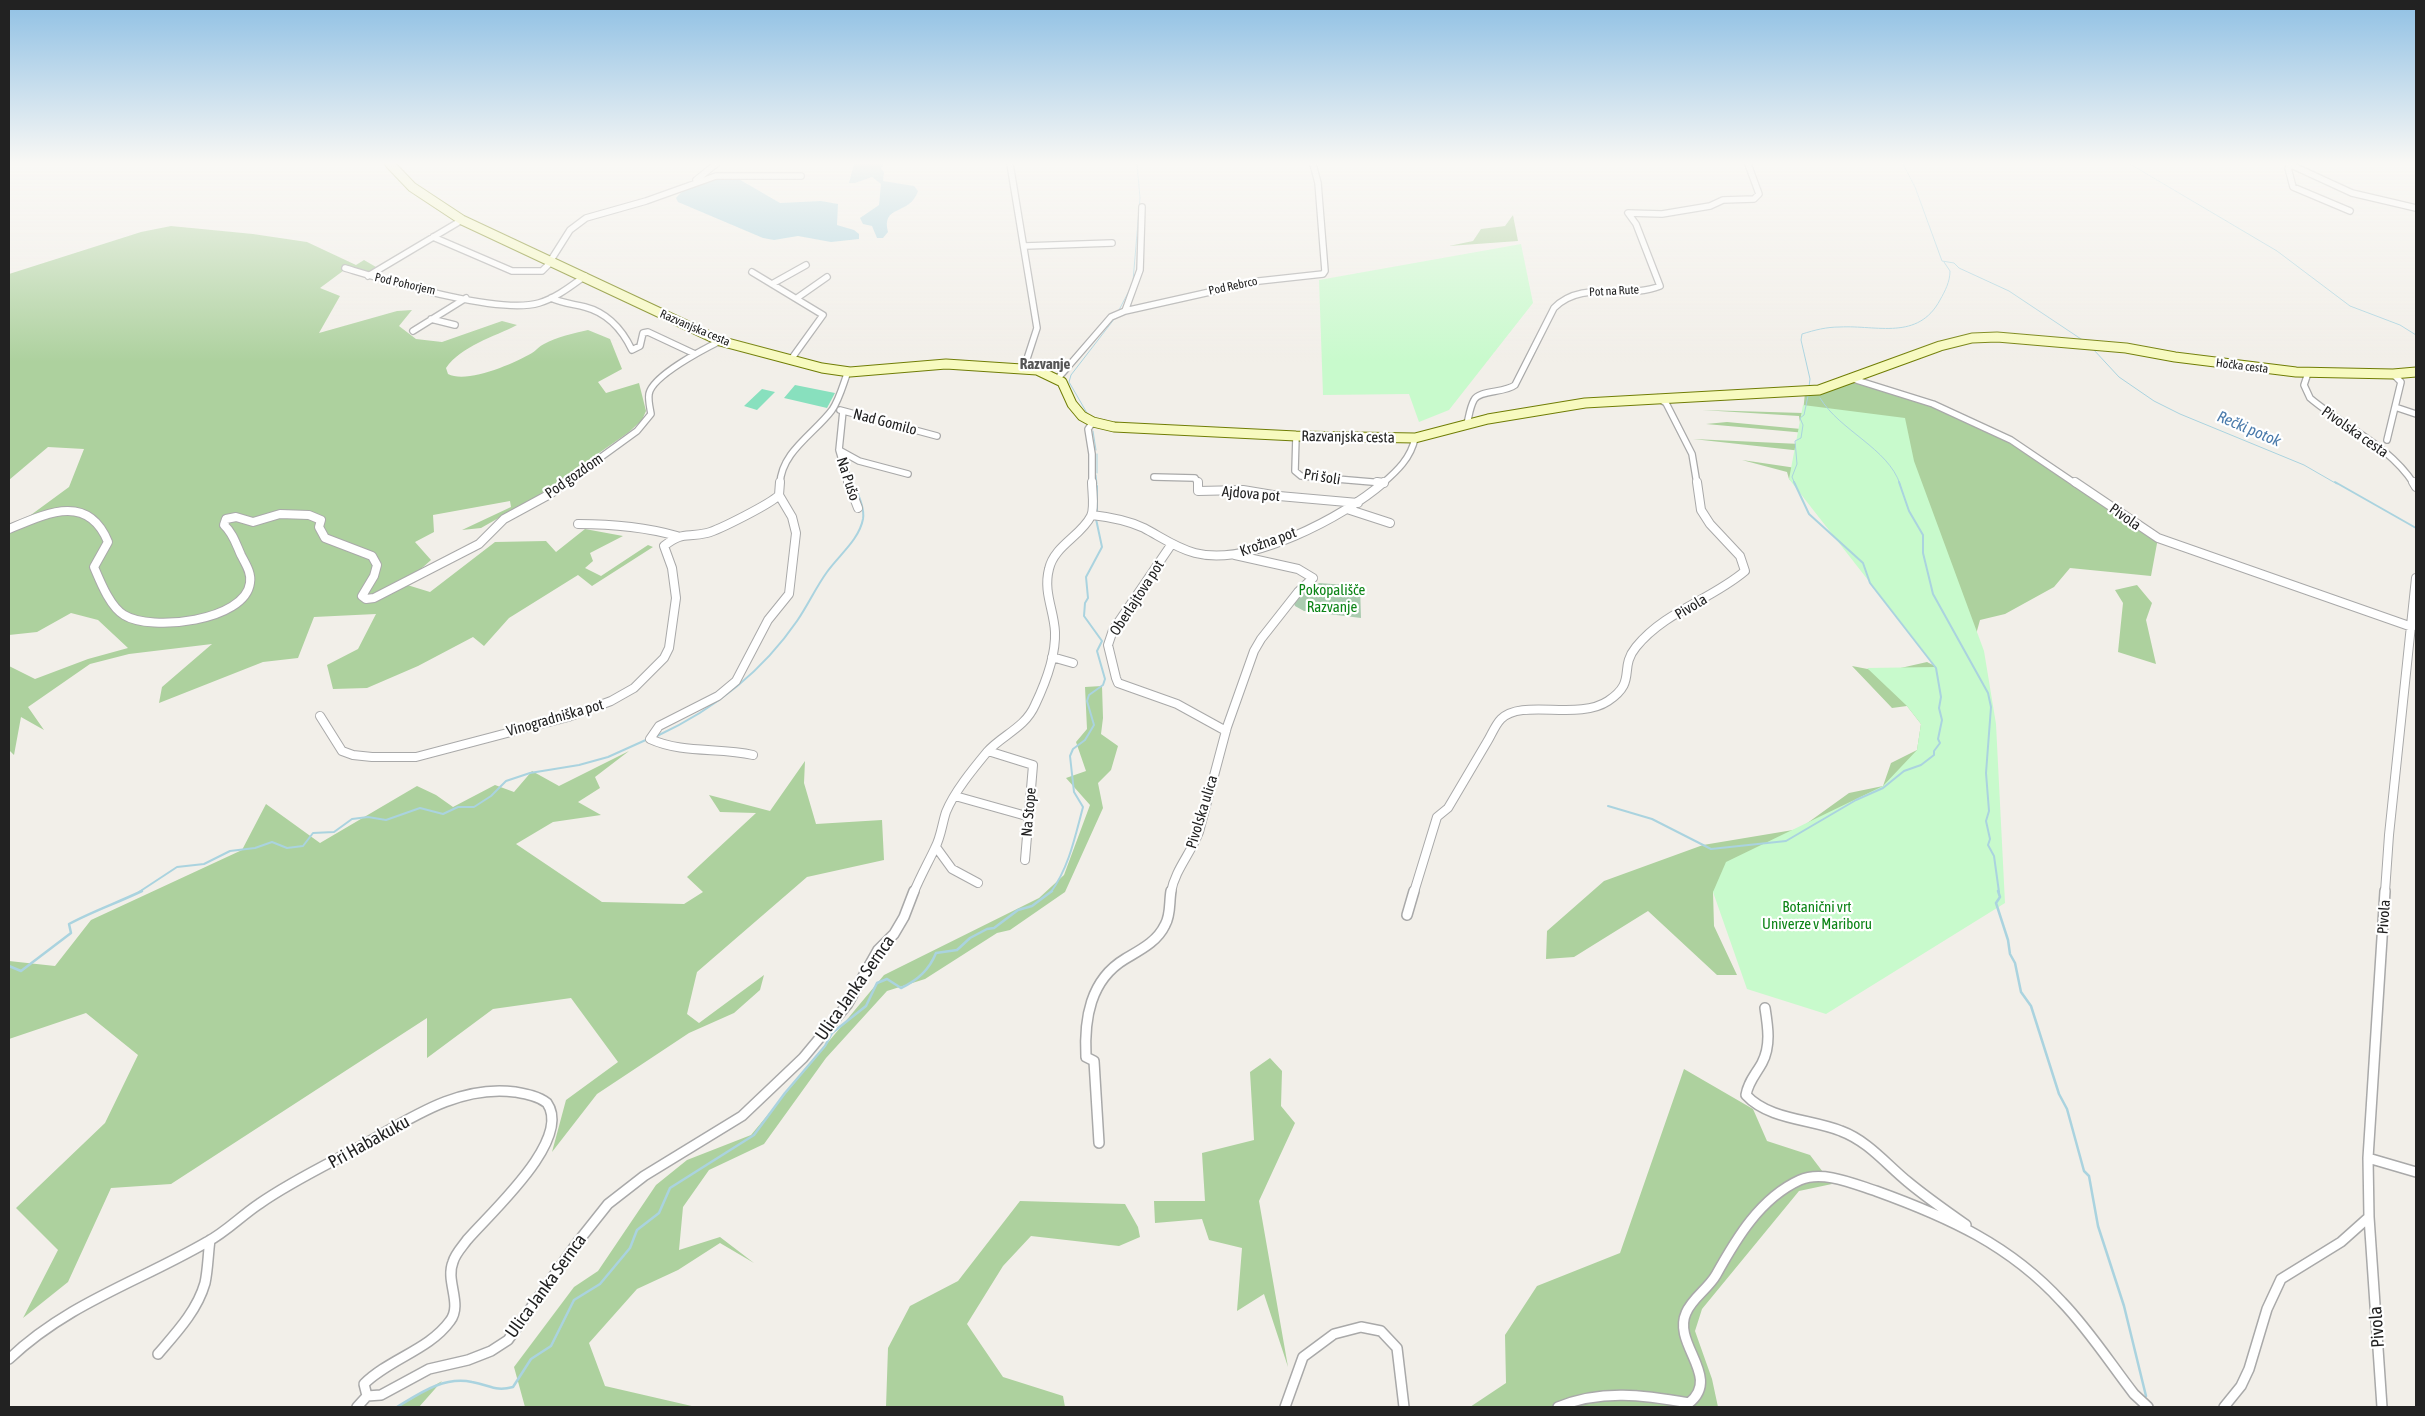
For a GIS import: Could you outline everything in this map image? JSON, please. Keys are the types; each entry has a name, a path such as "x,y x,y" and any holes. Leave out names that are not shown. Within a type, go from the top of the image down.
{"street":[{"path":"368,276 444,230"},
{"name":"Razvanjska cesta","path":"484,230 586,276 720,341 792,358 822,368 849,373 946,364 1024,368 1037,370 1058,378"},
{"path":"433,236 512,271 542,271 551,261 570,230"},
{"path":"1022,230 1037,328 1024,368"},
{"path":"1092,516 1092,454 1088,429 1093,422 1077,410 1058,378 1120,313 1134,291 1140,270 1139,230"},
{"name":"Pod Rebrco","path":"1120,313 1259,280 1320,276 1325,271 1320,230"},
{"name":"Pot na Rute","path":"1467,424 1474,399 1478,395 1510,389 1515,385 1560,299 1575,293 1642,290 1660,286 1638,230"},
{"path":"1025,246 1112,243"},
{"path":"772,284 806,265"},
{"name":"Pod Pohorjem","path":"345,268 404,286 466,298 492,306 539,303 551,298 586,276"},
{"path":"752,272 823,315 792,358"},
{"path":"797,298 826,277"},
{"name":"Pod Pohorjem","path":"413,331 466,298"},
{"path":"551,298 601,313 624,333 632,350 640,346 643,334 648,332 695,354"},
{"name":"Pod Pohorjem","path":"431,319 454,325"},
{"name":"Hočka cesta","path":"1853,379 1956,341 1998,337 2126,348 2229,365 2308,373 2393,374 2416,372"},
{"name":"Pod gozdom","path":"9,529 42,514 77,511 96,518 105,530 108,542 94,567 97,576 122,615 134,620 171,625 201,619 239,602 250,586 250,573 231,532 224,525 226,519 236,518 253,522 280,514 309,514 321,520 319,527 325,538 372,556 377,565 374,576 362,596 366,599 374,598 479,544 504,519 550,494 637,432 651,414 649,394 653,387 682,361 720,341"},
{"name":"Razvanjska cesta","path":"1037,370 1058,366 1066,369"},
{"path":"578,524 610,524 623,528 655,530 677,536 699,536 711,534 750,512 774,502 779,495 780,474 795,448 833,409 849,373"},
{"name":"Pivolska cesta","path":"2308,373 2304,385 2310,398 2384,451 2399,464 2416,487"},
{"path":"2387,440 2401,382 2393,374"},
{"path":"1658,398 1812,391 1853,379"},
{"name":"Pivola","path":"1853,379 1933,404 2011,440 2158,538 2412,627"},
{"name":"Razvanjska cesta","path":"1093,422 1157,430 1296,436 1415,438 1510,415 1585,403 1658,398"},
{"name":"Pivola","path":"1407,915 1437,817 1448,808 1501,719 1507,715 1528,710 1587,710 1604,703 1622,689 1628,677 1626,667 1632,653 1641,642 1686,607 1732,584 1746,571 1740,556 1710,524 1701,510 1692,454 1666,403 1658,398"},
{"path":"2395,407 2416,414"},
{"name":"Nad Gomilo","path":"833,409 937,436"},
{"path":"843,411 839,450 859,461 908,474"},
{"name":"Pri šoli","path":"1296,436 1295,471 1301,476 1384,483"},
{"name":"Krožna pot","path":"1092,516 1126,521 1143,528 1171,545 1203,555 1235,555 1266,546 1358,503 1384,483 1413,451 1415,438"},
{"name":"Na Pušo","path":"839,450 842,466 858,508"},
{"name":"Ajdova pot","path":"1154,478 1195,478 1198,480 1198,491 1242,490 1279,496 1358,503"},
{"path":"753,755 740,751 674,747 652,736 659,726 718,696 736,681 768,620 789,594 796,533 792,517 779,495"},
{"path":"1347,509 1390,523"},
{"name":"Ulica Janka Sernca","path":"367,1396 381,1395 429,1369 492,1351 508,1340 576,1243 608,1204 644,1176 742,1116 772,1089 824,1035 847,1006 878,950 894,934 904,917 921,873 936,847 940,826 956,796 988,751 1015,731 1032,712 1052,657 1055,632 1047,602 1047,576 1056,556 1086,525 1092,516"},
{"name":"Vinogradniška pot","path":"320,716 342,751 353,755 372,757 416,757 568,717 611,701 634,688 664,658 669,648 676,598 672,568 664,546 677,536"},
{"name":"Oberlajtova pot","path":"1171,545 1113,630 1108,644 1116,678 1122,684 1177,704 1226,731"},
{"name":"Pivolska ulica","path":"1100,1143 1096,1120 1094,1061 1086,1057 1085,1047 1085,1023 1088,1010 1101,982 1115,966 1146,946 1165,926 1169,913 1170,892 1174,880 1196,839 1226,731 1254,650 1286,609 1294,595 1313,578 1308,573 1298,569 1235,555"},
{"name":"Pivola","path":"2382,1407 2369,1217 2368,1158 2389,835 2416,578"},
{"path":"1052,657 1073,663"},
{"name":"Na Stope","path":"988,751 1033,765 1025,860"},
{"name":"Na Stope","path":"956,796 1030,817"},
{"path":"936,847 946,865 978,883"},
{"path":"1765,1008 1768,1046 1766,1056 1749,1082 1746,1095 1748,1098 1761,1106 1833,1128 1857,1138 1874,1150 1908,1182 2019,1263 2052,1291 2134,1394 2148,1407"},
{"name":"Pri Habakuku","path":"9,1358 39,1331 86,1302 210,1240 260,1203 425,1111 463,1095 489,1091 523,1092 544,1099 552,1111 552,1127 545,1144 519,1182 469,1237 454,1258 450,1274 456,1305 450,1320 431,1337 375,1372 364,1384 367,1396"},
{"path":"2368,1158 2416,1172"},
{"path":"1558,1407 1586,1397 1628,1394 1689,1403 1697,1399 1701,1392 1701,1380 1683,1331 1683,1320 1687,1308 1708,1286 1745,1227 1774,1198 1802,1179 1814,1176 1826,1177 1868,1188 1978,1234"},
{"path":"2224,1407 2241,1386 2249,1369 2267,1309 2281,1279 2340,1242 2369,1217"},
{"path":"158,1354 190,1317 200,1296 207,1272 210,1240"},
{"path":"1285,1407 1303,1357 1334,1334 1360,1327 1381,1331 1397,1348 1404,1407"},
{"path":"357,1407 367,1396"}],"green space":[{"path":"151,230 213,230 307,242 356,265 364,260 376,267 367,273 347,268 320,288 340,296 319,333 397,311 412,310 399,326 416,339 442,342 502,321 517,325 478,343 452,360 446,368 448,374 456,376 478,375 502,367 532,353 549,342 588,330 610,339 622,369 598,382 606,393 639,383 646,411 642,420 629,432 539,495 481,528 462,530 511,507 510,501 433,515 434,532 415,542 431,560 404,584 430,592 495,542 546,541 556,552 585,529 623,536 590,553 593,561 585,568 601,576 648,545 653,547 592,586 578,575 509,618 484,646 473,637 418,666 367,688 333,689 327,665 358,649 376,614 314,617 298,658 263,662 159,703 162,687 212,644 129,654 90,664 28,707 44,730 21,717 14,755 9,750 9,666 35,679 88,659 128,648 98,620 71,613 37,632 9,635 9,531 69,487 84,449 48,447 9,480 9,274"},
{"path":"1480,230 1516,230 1518,241 1449,246 1473,241"},
{"path":"1521,244 1533,303 1449,410 1419,422 1409,394 1323,395 1319,280"},
{"path":"1853,379 1903,394 2011,440 2158,538 2151,576 2070,568 2054,587 2005,614 1980,620 1975,638 1789,479 1787,472 1742,460 1803,469 1802,451 1693,439 1800,444 1817,434 1706,424 1727,422 1801,429 1799,416 1702,410 1803,413 1805,392"},
{"path":"795,385 835,393 827,408 784,398"},
{"path":"762,389 775,392 757,410 744,406"},
{"name":"Botanični vrt Univerze v Mariboru","path":"1803,405 1905,418 1914,461 1984,651 1996,724 2005,903 1826,1014 1747,989 1713,892 1726,862 1883,786 1917,750 1921,724 1907,706 1867,668 1936,667 1789,479"},
{"name":"Pokopališče Razvanje","path":"1319,583 1360,586 1361,618 1304,611 1295,606 1293,601 1303,588 1314,587"},
{"path":"2137,585 2152,603 2146,620 2156,664 2118,652 2123,603 2115,590"},
{"path":"1927,662 1937,667 1950,763 1713,892 1714,926 1737,975 1717,975 1648,911 1574,957 1546,959 1547,931 1604,881 1703,845 1799,829 1849,793 1883,786 1891,763 1917,750 1921,724 1907,706 1892,708 1852,666 1883,672"},
{"path":"1102,686 1103,718 1101,734 1118,746 1111,770 1098,783 1103,808 1065,892 1010,930 997,933 925,979 887,991 826,1058 764,1144 709,1170 683,1207 679,1250 720,1237 754,1263 720,1243 678,1270 637,1289 589,1343 605,1386 696,1407 525,1407 514,1367 574,1287 598,1271 656,1185 687,1160 751,1135 884,975 1039,898 1064,875 1090,805 1066,778 1086,771 1076,742 1087,729 1085,687"},
{"path":"629,751 595,777 600,788 578,802 601,815 553,822 516,844 602,902 684,904 703,892 687,877 756,813 720,812 709,795 770,811 805,761 804,783 816,824 882,820 884,860 807,877 697,972 687,1014 699,1023 764,975 760,990 734,1013 689,1033 597,1094 552,1152 566,1100 618,1062 571,998 493,1009 427,1058 427,1018 171,1184 111,1188 68,1282 23,1318 58,1250 16,1208 105,1123 138,1055 86,1013 9,1039 9,961 55,966 91,920 242,850 266,804 320,843 417,786 436,795 453,807 495,785 514,792 532,771 559,786"},
{"path":"1270,1058 1282,1071 1281,1106 1295,1123 1259,1201 1288,1367 1264,1294 1237,1311 1242,1248 1209,1240 1202,1219 1155,1223 1154,1201 1205,1201 1202,1153 1254,1140 1250,1072"},
{"path":"1684,1069 1753,1109 1767,1141 1810,1155 1832,1184 1799,1191 1702,1309 1695,1331 1712,1379 1718,1407 1470,1407 1506,1383 1505,1335 1537,1286 1620,1253"},
{"path":"1020,1201 1125,1204 1138,1227 1140,1237 1119,1246 1031,1236 1003,1266 967,1324 1003,1377 1063,1396 1065,1407 886,1407 888,1348 910,1306 958,1281"},
{"path":"442,1381 419,1407 398,1407"}],"water":[{"path":"744,230 854,230 859,234 859,239 831,242 798,236 774,240 763,238"},
{"path":"874,230 888,230 883,238 877,238"}],"waterway":[{"path":"1133,281 1137,230"},
{"path":"1931,230 1942,261 1954,263 1959,268 2009,291 2084,341"},
{"path":"2242,230 2277,251 2350,306 2400,325 2416,335"},
{"path":"1809,387 1810,379 1801,340 1802,334 1835,327 1896,328 1920,321 1931,313 1947,286 1950,271 1944,262"},
{"path":"1118,312 1131,287"},
{"path":"1087,413 1069,382 1071,375 1115,318"},
{"name":"Rečki potok","path":"2093,349 2119,377 2154,401 2180,414 2304,465 2337,484"},
{"path":"1795,484 1792,477 1797,464 1795,441 1801,438 1803,425 1800,418 1804,415 1808,396"},
{"path":"1820,398 1839,420 1885,460 1894,471 1900,484"},
{"path":"1093,431 1096,450"},
{"path":"1097,454 1097,473"},
{"path":"846,464 854,484"},
{"path":"1096,475 1097,484"},
{"path":"657,736 678,726 717,702 752,673 783,640 801,615 823,578 853,541 861,527 863,510 853,482"},
{"path":"1608,806 1652,819 1711,849 1786,841 1856,800 1883,788 1904,771 1921,765 1934,755 1934,751 1940,743 1938,739 1942,720 1939,708 1941,697 1936,668 1870,583 1863,563 1809,514 1794,482"},
{"path":"1899,482 1909,511 1923,535 1923,553 1933,594 1988,693 1991,707 1986,773 1989,811 1986,821 1990,839 1988,845 1994,856 1999,892"},
{"name":"Rečki potok","path":"2335,482 2416,528"},
{"path":"1097,486 1097,513"},
{"path":"1051,892 1067,862 1083,807 1074,792 1070,756 1073,749 1085,740 1094,725 1087,701 1089,695 1103,685 1105,679 1097,651 1102,641 1084,616 1085,603 1088,598 1086,577 1102,547 1096,519"},
{"path":"139,892 177,867 204,864 230,851 255,848 272,842 287,848 303,846 313,833 334,832 352,819 368,817 386,820 420,808 443,814 458,807 474,807 491,796 506,781 530,773 579,765 608,757 648,739"},
{"path":"9,966 21,971 71,933 69,924 142,891"},
{"path":"1998,891 2000,897 1996,903 2008,940 2010,954 2015,963 2021,992 2031,1006 2059,1094 2067,1109 2084,1171 2089,1176 2098,1226 2124,1306 2146,1396"},
{"path":"397,1407 433,1387 452,1381 472,1382 497,1388 513,1387 531,1359 551,1346 574,1300 600,1284 630,1248 637,1230 659,1213 670,1188 754,1135 785,1093 825,1046 832,1033 866,1006 877,983 887,979 901,988 907,985 918,978 936,953 957,950 970,938 987,929 994,928 1018,910 1032,906 1051,892"}],"district":[{"name":"Razvanje","path":"1045,364"}]}
